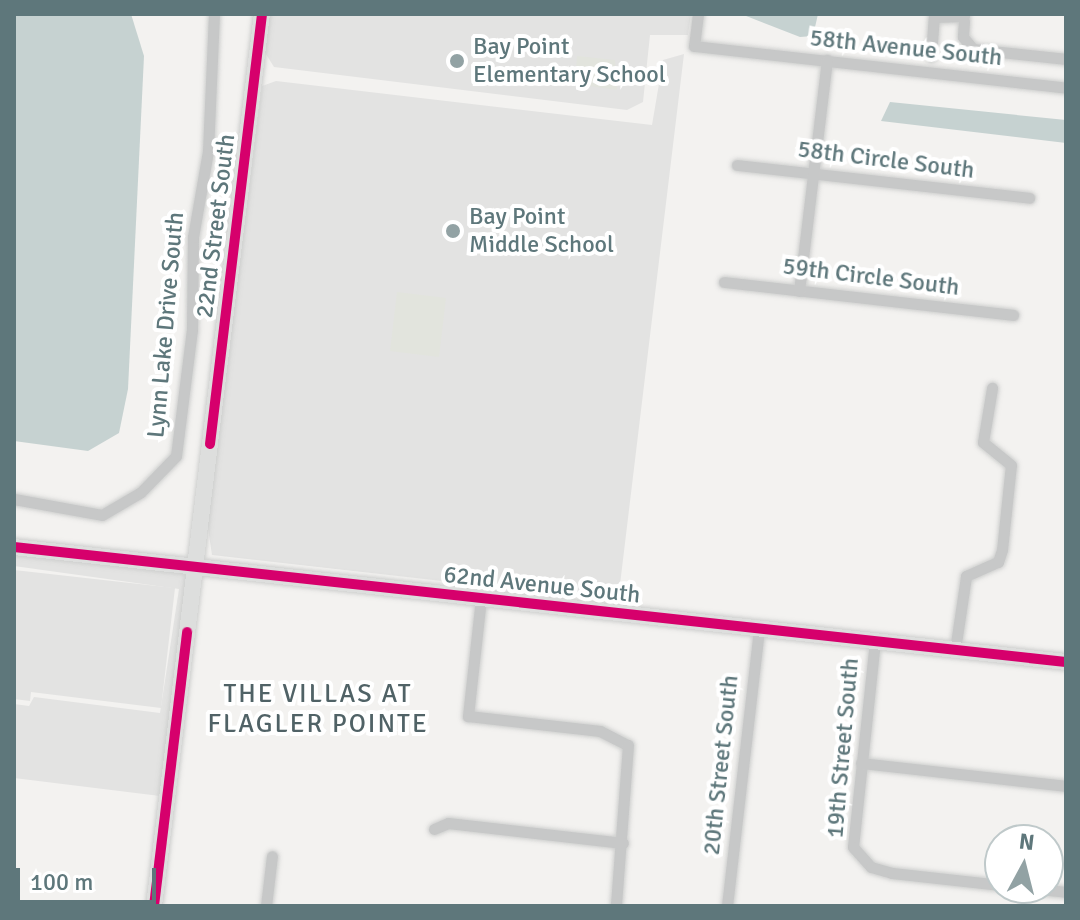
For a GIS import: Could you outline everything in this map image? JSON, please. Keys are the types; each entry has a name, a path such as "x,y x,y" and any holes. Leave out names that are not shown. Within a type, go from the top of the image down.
{"street":[{"name":"Lynn Lake Drive South","path":"14,499 102,515 141,492 176,456 192,319 193,237 208,151 214,14"},
{"name":"22nd Street South","path":"154,906 262,14"},
{"name":"58th Avenue South","path":"698,14 694,46 1066,88"},
{"path":"931,56 934,16 964,18 963,37 973,49 1066,59"},
{"path":"799,291 827,60"},
{"name":"58th Circle South","path":"737,165 1029,198"},
{"name":"59th Circle South","path":"724,282 1013,315"},
{"path":"955,650 966,576 998,562 1002,550 1011,465 983,442 992,388"},
{"name":"62nd Avenue South","path":"14,547 1066,662"},
{"path":"481,598 468,716 600,731 628,745 616,906"},
{"name":"20th Street South","path":"727,906 759,628"},
{"name":"19th Street South","path":"875,641 853,834 860,858 892,873 984,883"},
{"path":"861,763 1066,786"},
{"path":"434,829 448,823 623,843"},
{"path":"266,906 272,856"}],"shaded area":[{"path":"14,14 131,14 144,56 128,389 119,433 88,451 14,441"},
{"name":"Bay Point Elementary School","path":"269,14 691,14 688,35 650,35 643,102 627,110 274,67 264,51"},
{"path":"741,14 818,14 813,36 800,37"},
{"name":"Bay Point Middle School","path":"684,54 618,601 212,555 207,521 262,86 276,81 652,125 663,60"},
{"path":"577,56 615,60 617,90 589,86 590,70 576,68"},
{"path":"890,102 1066,120 1066,143 881,121"},
{"path":"397,292 446,298 439,357 390,351"},
{"path":"14,553 190,573 160,796 14,778 14,704 29,706 34,697 160,713 179,589 14,566"},
{"path":"14,570 175,588 161,708 31,692 30,701 14,699"}],"cycle path":[{"path":"210,444 262,14"},
{"path":"14,547 1066,662"},
{"path":"154,906 187,632"}],"place":[{"name":"Bay Point Elementary School","path":"457,61"},
{"name":"Bay Point Middle School","path":"453,231"}],"district":[{"name":"THE VILLAS AT FLAGLER POINTE","path":"318,710"}]}
